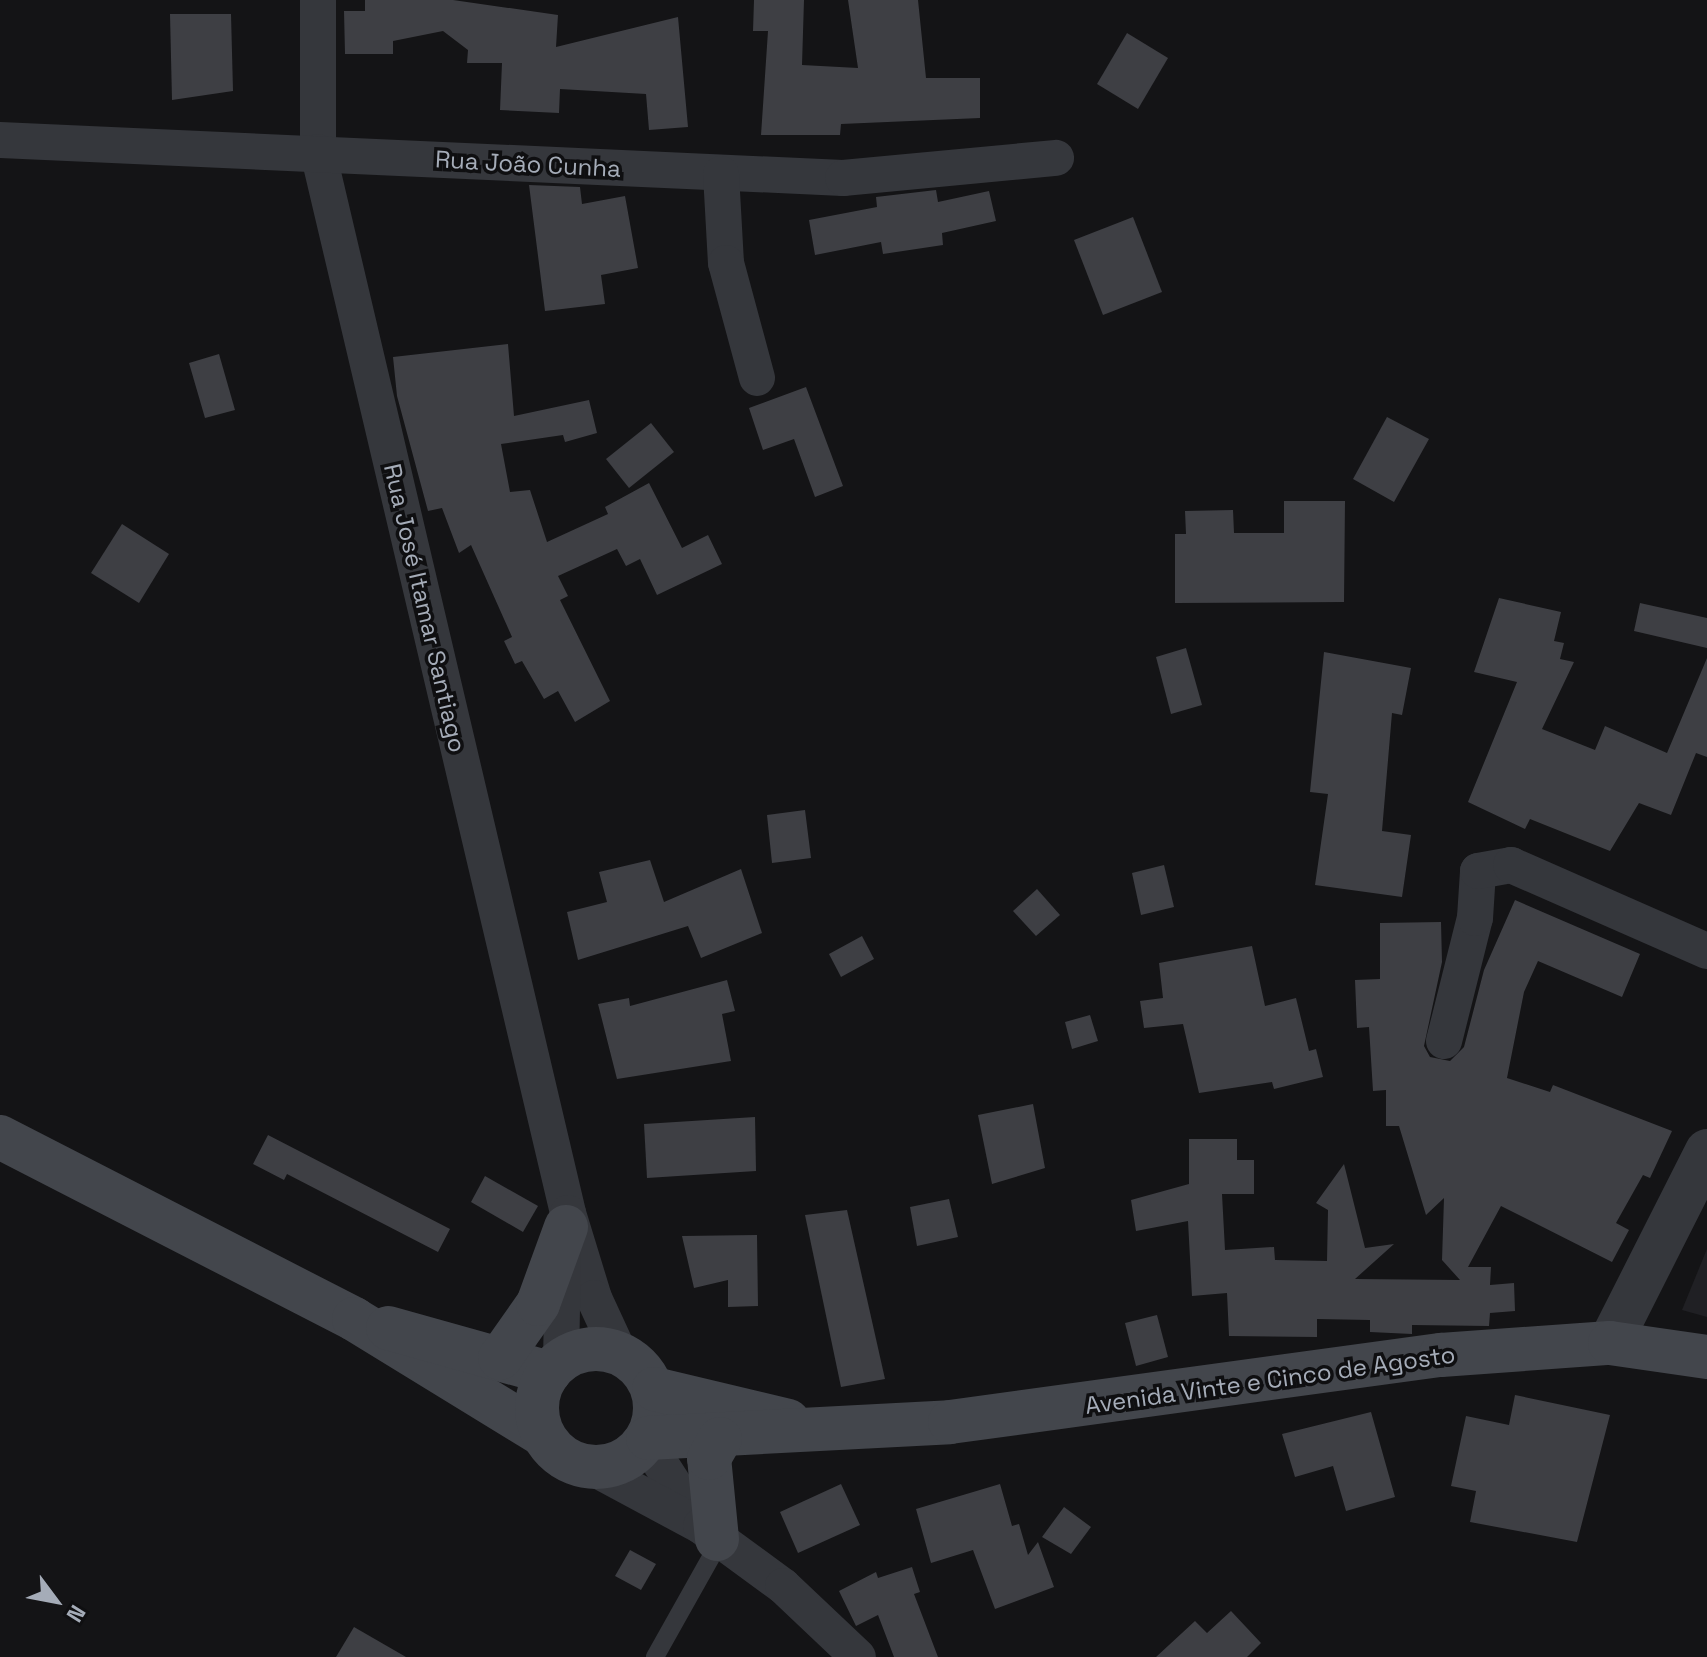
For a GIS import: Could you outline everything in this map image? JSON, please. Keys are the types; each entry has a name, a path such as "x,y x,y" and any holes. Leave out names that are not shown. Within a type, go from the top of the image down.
{"main road":[{"path":"0,1137 354,1319 542,1434 568,1461 593,1468 623,1460 647,1439 654,1389 634,1361 619,1352 583,1350 555,1367 537,1405 542,1434"},
{"path":"500,1358 538,1304 567,1220"},
{"path":"354,1319 500,1358 555,1367"},
{"name":"Avenida Vinte e Cinco de Agosto","path":"647,1439 720,1439 834,1431 1079,1407 1441,1355 1610,1343 1707,1357"},
{"name":"Avenida Vinte e Cinco de Agosto","path":"654,1389 834,1431"},
{"path":"713,1535 709,1458 720,1439"}],"street":[{"name":"Rua José Itamar Santiago","path":"318,0 318,152 567,1220 594,1298 619,1352"},
{"name":"Rua João Cunha","path":"0,140 843,178 1056,158"},
{"path":"721,174 726,263 757,378"},
{"path":"1444,1041 1475,918 1478,871 1511,865 1707,951"},
{"path":"1610,1343 1707,1151"},
{"name":"Rua José Itamar Santiago","path":"555,1367 567,1220"},
{"path":"647,1439 713,1535"},
{"path":"593,1468 713,1535 783,1586 857,1657"}],"lane":[{"path":"655,1657 713,1535"}],"shaded area":[{"path":"1707,1249 1707,1317 1682,1310"}],"building":[{"path":"365,0 453,0 558,15 556,47 678,17 688,127 649,130 646,94 560,89 559,113 500,110 502,63 467,63 468,50 443,31 393,41 393,54 345,54 344,11 365,11"},
{"path":"754,0 804,0 802,65 858,68 848,0 918,0 926,78 980,78 980,118 841,124 840,135 761,135 768,31 753,31"},
{"path":"170,14 231,14 233,91 172,100"},
{"path":"1127,33 1168,58 1138,109 1097,84"},
{"path":"529,185 580,187 582,204 625,196 638,268 601,275 605,304 545,311"},
{"path":"936,190 938,202 989,191 996,221 942,233 943,245 883,254 881,242 815,255 809,220 877,207 876,197"},
{"path":"1133,217 1162,292 1103,315 1074,240"},
{"path":"508,344 514,416 589,400 597,433 565,442 563,435 501,444 510,492 530,490 547,542 608,514 605,507 649,483 682,548 708,535 722,564 657,595 640,559 626,566 617,549 558,576 568,596 560,600 610,701 575,722 558,691 544,699 522,661 515,664 504,641 512,637 471,545 459,553 442,508 428,511 397,396 393,357"},
{"path":"219,354 235,410 205,418 189,363"},
{"path":"806,387 843,486 815,497 794,439 763,450 749,408"},
{"path":"1387,417 1429,439 1394,502 1353,479"},
{"path":"651,423 674,452 629,488 606,459"},
{"path":"1284,501 1345,501 1344,602 1175,603 1175,534 1186,534 1185,511 1233,510 1234,533 1284,533"},
{"path":"122,524 169,554 139,603 91,573"},
{"path":"1499,598 1561,612 1554,641 1564,643 1560,659 1574,662 1542,729 1595,750 1605,726 1667,753 1707,658 1707,757 1696,753 1671,815 1639,803 1610,851 1530,819 1525,829 1468,802 1517,682 1474,672"},
{"path":"1640,603 1707,618 1707,648 1634,631"},
{"path":"1186,648 1202,705 1171,714 1156,657"},
{"path":"1324,652 1411,668 1402,715 1392,713 1382,831 1411,835 1402,897 1315,885 1328,794 1310,792"},
{"path":"805,810 811,858 772,863 767,815"},
{"path":"650,860 664,902 741,869 762,933 701,958 688,926 578,960 567,912 607,902 599,872"},
{"path":"1164,865 1174,907 1141,915 1132,873"},
{"path":"1037,889 1060,915 1036,936 1013,911"},
{"path":"1515,900 1640,954 1622,997 1538,961 1524,992 1507,1078 1550,1092 1553,1085 1672,1131 1650,1178 1643,1175 1616,1223 1629,1230 1612,1262 1501,1206 1468,1267 1491,1267 1490,1285 1514,1283 1515,1311 1490,1313 1489,1326 1412,1325 1412,1334 1370,1332 1370,1320 1317,1319 1317,1337 1229,1336 1227,1293 1192,1296 1188,1221 1136,1231 1131,1200 1189,1184 1189,1139 1237,1139 1237,1160 1254,1160 1254,1194 1222,1194 1225,1250 1274,1247 1275,1260 1327,1261 1328,1210 1316,1203 1344,1164 1365,1248 1394,1244 1355,1279 1460,1280 1442,1260 1444,1198 1426,1215 1399,1126 1386,1126 1386,1090 1373,1091 1369,1027 1357,1028 1355,980 1380,979 1380,923 1441,922 1442,962 1424,1046 1430,1057 1450,1061 1464,1047 1484,970"},
{"path":"862,936 874,959 841,977 829,954"},
{"path":"1252,946 1265,1006 1296,998 1309,1051 1316,1049 1323,1077 1274,1089 1272,1082 1199,1093 1183,1024 1144,1028 1140,1001 1163,998 1159,963"},
{"path":"727,980 735,1011 722,1014 731,1061 617,1079 598,1004 629,998 630,1006"},
{"path":"1090,1015 1098,1041 1072,1049 1065,1022"},
{"path":"1033,1104 1045,1168 992,1184 978,1115"},
{"path":"755,1117 756,1171 647,1178 644,1124"},
{"path":"268,1135 450,1229 438,1252 287,1174 284,1180 253,1164"},
{"path":"485,1176 538,1206 523,1232 471,1202"},
{"path":"949,1199 958,1237 917,1246 910,1207"},
{"path":"847,1210 885,1379 841,1387 805,1215"},
{"path":"757,1235 758,1306 728,1307 728,1280 694,1288 682,1236"},
{"path":"1157,1315 1168,1357 1136,1366 1125,1323"},
{"path":"1515,1395 1610,1415 1577,1542 1470,1522 1476,1491 1451,1486 1466,1416 1509,1425"},
{"path":"1371,1412 1395,1497 1346,1511 1333,1466 1295,1477 1282,1434"},
{"path":"841,1484 860,1525 798,1553 780,1512"},
{"path":"1000,1484 1012,1526 1019,1524 1028,1555 1038,1542 1054,1587 995,1609 973,1550 931,1563 916,1509"},
{"path":"1064,1507 1091,1527 1071,1554 1042,1537"},
{"path":"630,1550 656,1564 641,1590 615,1576"},
{"path":"912,1567 920,1592 914,1594 938,1657 894,1657 878,1615 856,1626 839,1591 876,1572 878,1578"},
{"path":"1231,1611 1261,1643 1247,1657 1156,1657 1195,1621 1207,1633"},
{"path":"354,1627 406,1657 336,1657"}]}
